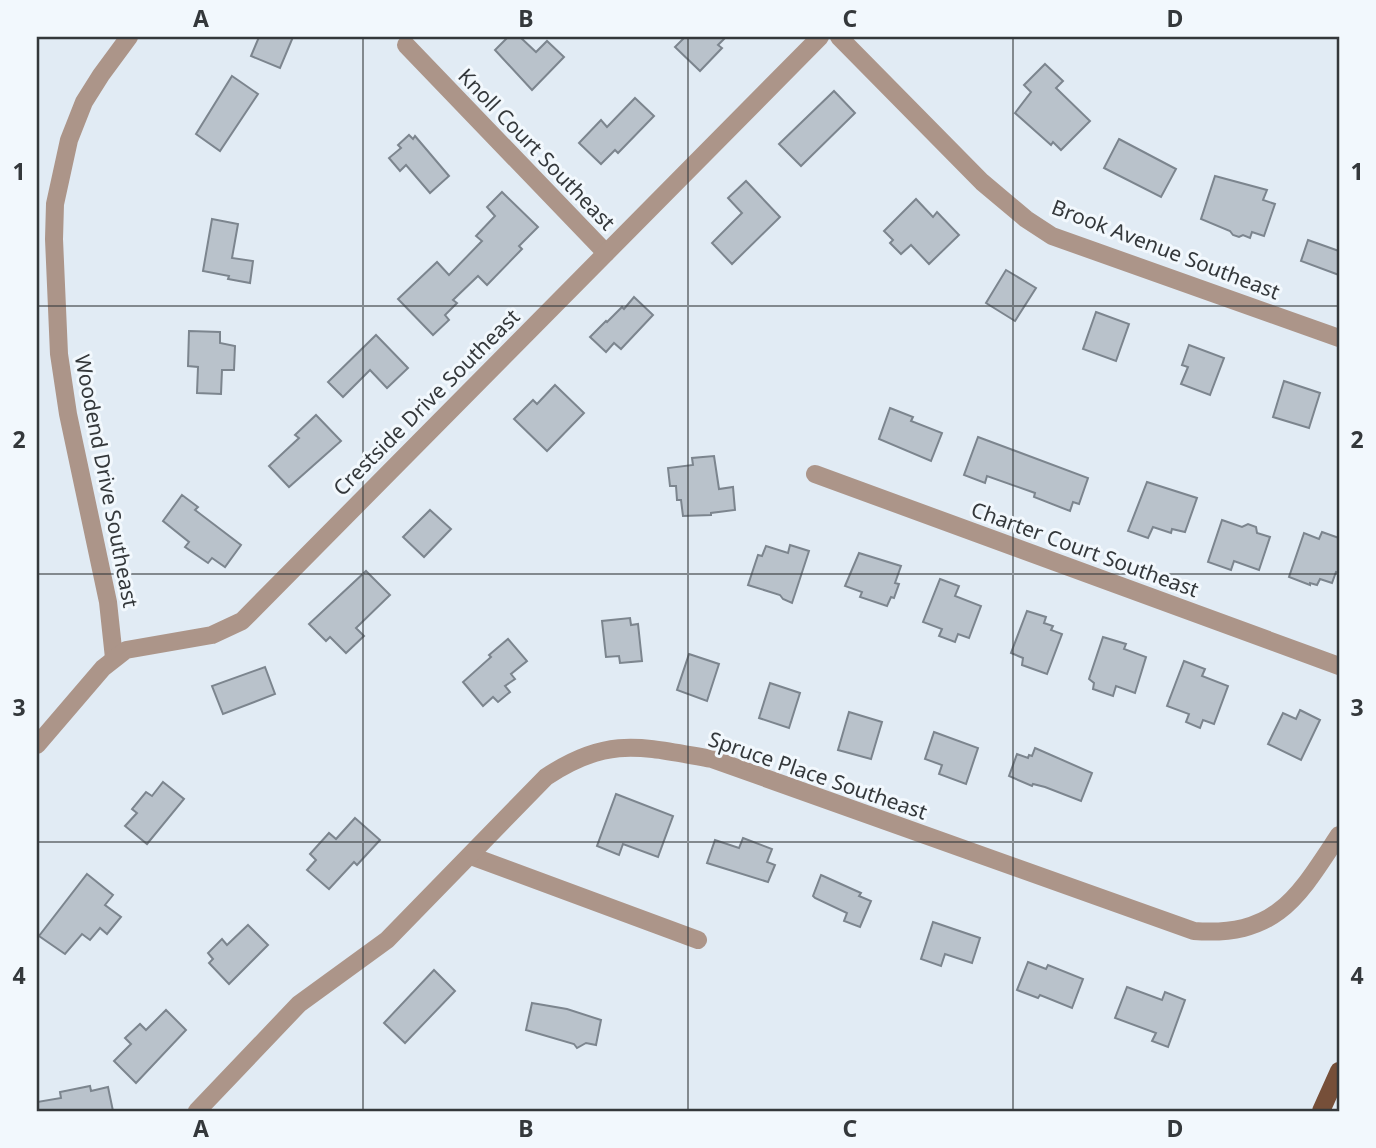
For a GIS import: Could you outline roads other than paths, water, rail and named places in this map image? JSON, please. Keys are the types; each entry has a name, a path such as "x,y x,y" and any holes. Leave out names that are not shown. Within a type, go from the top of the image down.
{"main road":[{"path":"1321,1111 1339,1070"}],"street":[{"name":"Woodend Drive Southeast","path":"114,658 108,602 68,414 59,354 54,239 55,204 69,140 84,102 100,75 129,37"},
{"name":"Crestside Drive Southeast","path":"37,745 114,658 126,650 212,635 242,621 820,37"},
{"name":"Brook Avenue Southeast","path":"839,37 982,182 1026,219 1052,236 1339,338"},
{"name":"Knoll Court Southeast","path":"406,45 606,253"},
{"name":"Charter Court Southeast","path":"815,474 1339,666"},
{"name":"Spruce Place Southeast","path":"197,1111 299,1004 387,940 546,777 594,751 621,747 653,749 712,759 1194,931 1220,932 1247,928 1282,909 1304,888 1339,835"},
{"path":"471,856 698,940"}]}
